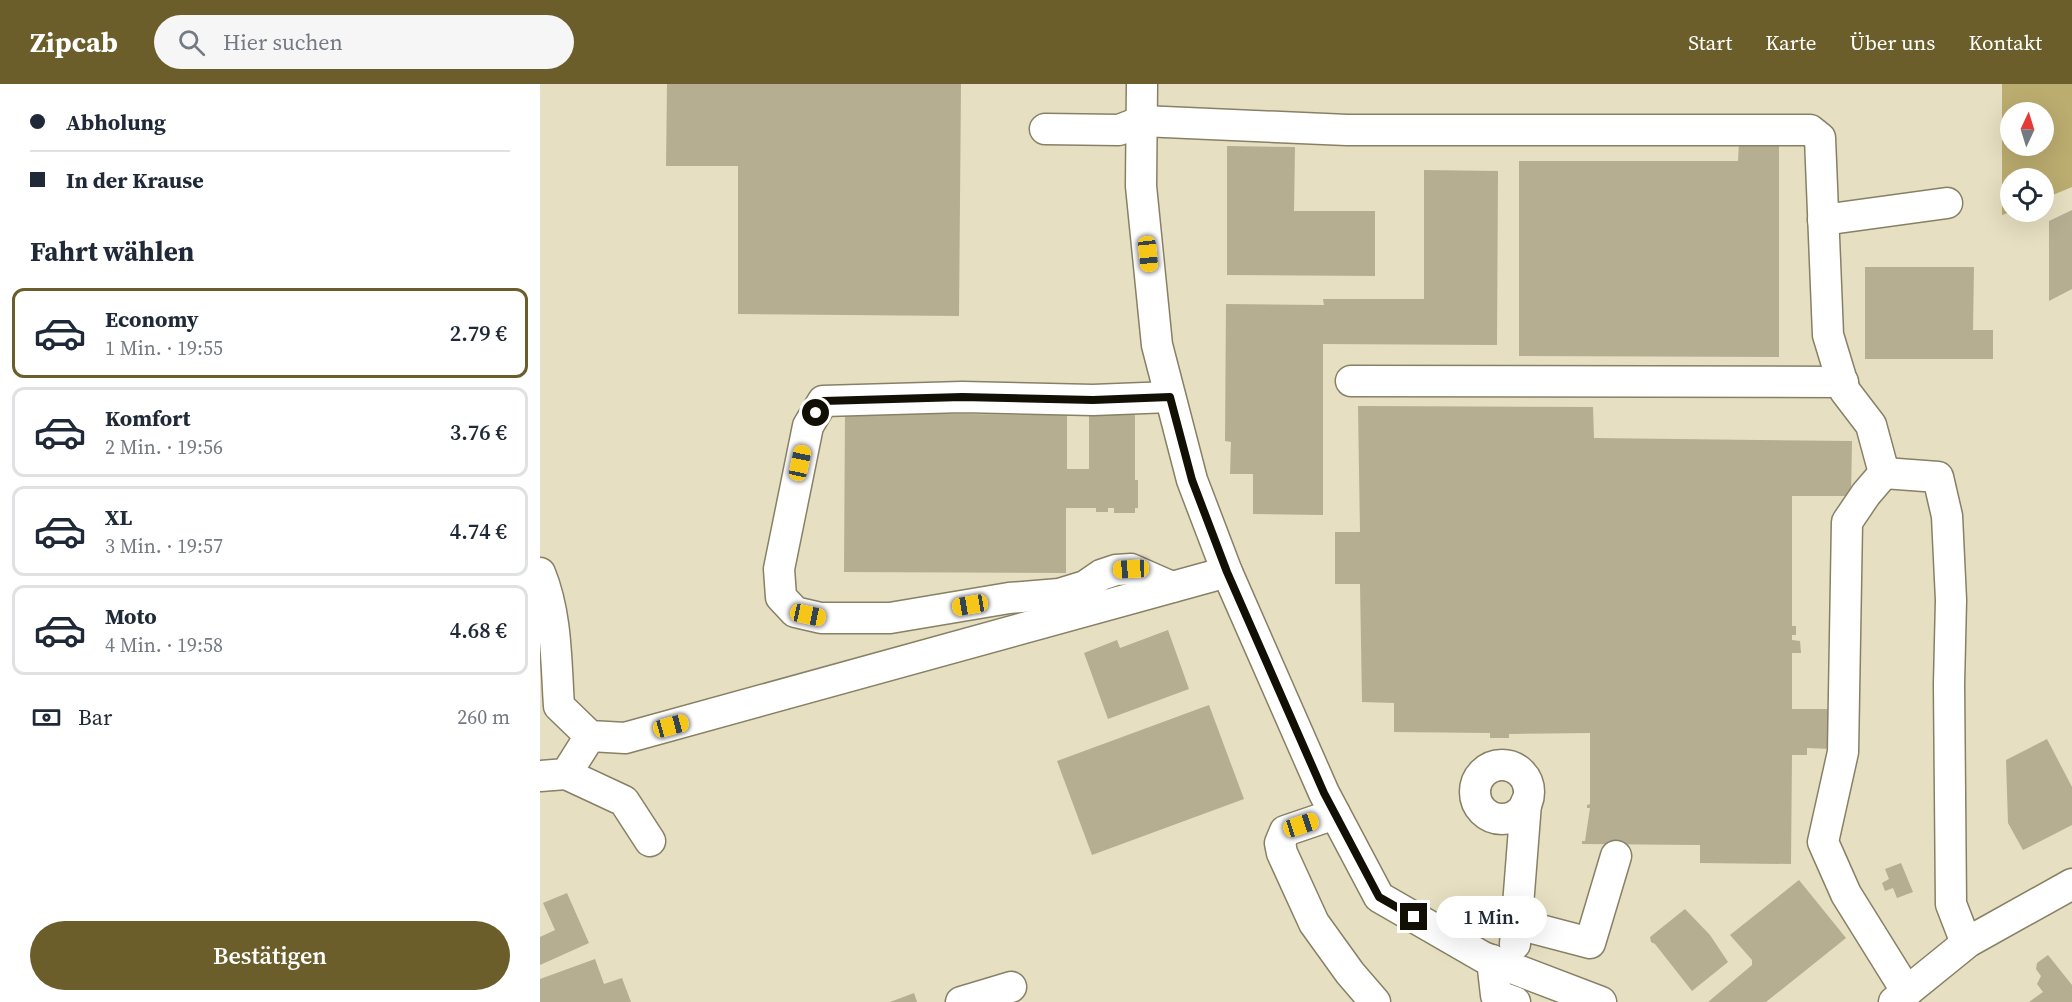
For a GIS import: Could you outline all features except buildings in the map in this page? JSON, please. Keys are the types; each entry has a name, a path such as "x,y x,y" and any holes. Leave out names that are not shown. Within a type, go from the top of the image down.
{"street":[{"path":"1142,84 1141,186 1155,334 1192,480 1227,572 1324,793 1379,897 1502,964 1586,998 1590,943 1616,856"},
{"path":"1045,129 1119,130 1142,121 1347,130 1810,130 1820,138 1828,335 1845,390 1871,425 1884,472"},
{"path":"1823,220 1947,202"},
{"path":"1351,381 1843,382"},
{"path":"1170,397 1093,400 962,397 823,401 808,426 779,569 781,597 795,612 821,618 890,618 1009,598 1059,594 1085,586 1101,575 1116,570 1131,569 1172,587"},
{"path":"1884,472 1938,477 1947,516 1951,600 1949,684 1951,904 1966,943"},
{"path":"1884,472 1847,522 1843,752 1823,842 1846,894 1900,997 1966,943 2072,884"},
{"path":"540,573 547,589 555,643 559,706 590,736 625,738 1227,572"},
{"path":"590,736 553,775 624,801 650,841"},
{"path":"1515,1002 1496,995 1502,964 1517,924 1526,803"},
{"path":"1335,814 1285,831 1280,843 1282,853 1314,923 1375,1002"},
{"path":"1517,924 1590,943"},
{"path":"961,1002 1011,987"}],"shaded area":[{"path":"2002,84 2072,84 2072,187 2054,194 2054,168 2002,168 2002,156 2054,156 2054,102 2002,102"}],"route":[{"path":"816,413 823,401 962,397 1093,400 1170,397 1192,480 1227,572 1324,793 1379,897 1414,917"}]}
